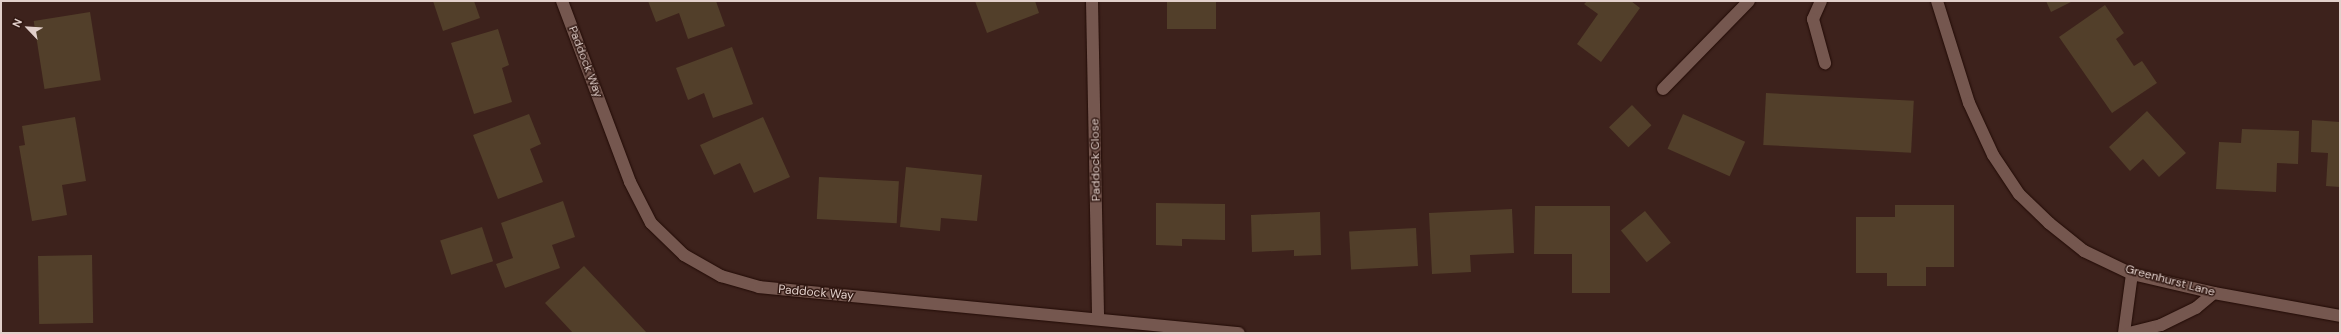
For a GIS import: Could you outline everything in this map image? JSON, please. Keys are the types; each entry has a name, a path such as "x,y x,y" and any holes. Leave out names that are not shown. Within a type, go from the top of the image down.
{"street":[{"name":"Paddock Way","path":"562,1 630,182 651,223 684,255 722,276 759,287 1239,333"},
{"name":"Paddock Close","path":"1092,1 1098,319"},
{"path":"1663,89 1748,1"},
{"path":"1821,1 1813,19 1825,63"},
{"name":"Greenhurst Lane","path":"1937,1 1969,103 1993,155 2019,194 2049,223 2084,250 2132,274 2214,293 2340,316"},
{"path":"2124,333 2132,274"},
{"path":"2129,333 2161,325 2196,308 2214,293"}],"building":[{"path":"433,1 474,1 480,18 443,31"},
{"path":"648,1 716,1 725,26 688,39 679,13 656,22"},
{"path":"975,1 1035,1 1039,13 987,33"},
{"path":"1167,1 1216,1 1216,29 1167,29"},
{"path":"1587,1 1631,1 1640,8 1601,62 1577,44 1598,14 1584,4"},
{"path":"2046,1 2073,1 2051,12"},
{"path":"2105,5 2124,33 2116,39 2134,66 2142,61 2157,83 2112,113 2059,37"},
{"path":"90,12 101,80 44,89 34,21"},
{"path":"498,29 509,65 502,68 512,102 474,114 451,43"},
{"path":"732,47 753,104 713,118 704,93 688,100 676,68"},
{"path":"1766,93 1914,101 1911,153 1763,145"},
{"path":"1632,105 1651,125 1628,147 1609,127"},
{"path":"2147,111 2186,153 2159,177 2143,159 2130,171 2109,147"},
{"path":"529,114 541,144 530,149 543,182 498,199 473,135"},
{"path":"1683,114 1745,142 1730,176 1668,149"},
{"path":"75,117 86,181 62,185 67,215 32,221 19,146 25,145 22,126"},
{"path":"763,117 790,177 754,193 740,163 714,175 700,145"},
{"path":"2312,120 2340,122 2340,187 2326,186 2328,153 2311,152"},
{"path":"2242,129 2299,131 2298,164 2277,163 2276,192 2216,189 2219,142 2241,143"},
{"path":"906,167 982,175 977,221 941,218 940,231 900,227"},
{"path":"819,177 899,181 897,223 817,219"},
{"path":"563,201 575,237 552,245 560,268 505,288 496,264 513,258 501,223"},
{"path":"1156,203 1225,204 1225,240 1182,239 1182,246 1156,245"},
{"path":"1895,205 1954,205 1954,267 1926,267 1926,286 1887,286 1887,273 1856,273 1856,217 1895,217"},
{"path":"1535,206 1610,206 1610,293 1572,293 1572,254 1534,254"},
{"path":"1512,209 1514,253 1470,255 1471,272 1432,274 1429,213"},
{"path":"1645,211 1671,243 1647,262 1621,231"},
{"path":"1320,212 1321,255 1294,256 1294,250 1252,252 1251,215"},
{"path":"482,227 493,261 451,275 440,241"},
{"path":"1416,228 1418,266 1351,269 1349,232"},
{"path":"92,255 93,323 39,324 38,256"},
{"path":"584,266 647,333 573,333 545,303"}]}
